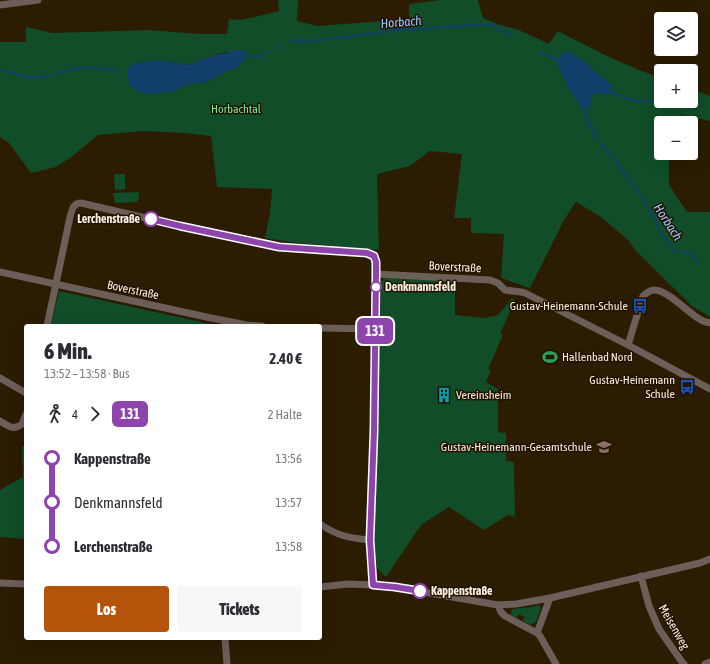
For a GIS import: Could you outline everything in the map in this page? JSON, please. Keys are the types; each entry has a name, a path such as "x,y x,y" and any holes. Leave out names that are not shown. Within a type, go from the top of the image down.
{"street":[{"path":"0,5 38,0"},
{"path":"47,324 70,217 74,206 78,203 279,247 367,253 374,256 376,262 374,431 370,540 373,585"},
{"name":"Boverstraße","path":"0,272 240,324"},
{"name":"Boverstraße","path":"376,274 490,280 498,283 505,290 525,293 628,345 710,389"},
{"path":"628,345 643,296 649,291 660,291 701,320 710,323"},
{"path":"322,328 375,329"},
{"path":"0,378 24,392"},
{"path":"0,421 11,428 17,428 22,424 24,419"},
{"path":"322,525 347,537 370,540"},
{"path":"322,587 348,584 373,585 395,587 498,605 516,604 550,598 710,559"},
{"name":"Meisenweg","path":"641,576 649,606 659,629 684,664"},
{"path":"0,583 24,584"},
{"path":"537,633 550,598"},
{"path":"498,605 501,612 505,616 540,636 556,664"},
{"path":"224,640 227,664"},
{"path":"705,664 710,662"}],"green space":[{"name":"Horbachtal","path":"278,0 298,0 297,21 317,26 409,19 409,4 440,0 478,0 483,18 497,24 519,30 549,44 558,31 621,62 654,75 654,108 698,108 698,92 710,96 710,121 698,119 698,116 654,116 654,160 669,160 669,185 687,212 710,212 710,317 692,306 637,252 628,240 601,217 576,202 564,220 530,288 501,278 504,234 471,233 471,218 454,218 462,154 430,151 410,166 377,174 379,250 297,243 265,238 270,213 272,189 217,187 211,136 143,131 98,135 70,158 56,167 31,173 9,143 0,137 0,42 26,42 26,27 52,33 148,30 200,34 227,34 229,19 241,20 279,11","holes":["227,52 246,52 245,60 238,67 207,82 188,84 175,91 136,63 159,60 188,65 205,58","582,60 612,86 595,93 592,96 561,71 557,64"]},
{"path":"114,174 125,174 125,189 115,190"},
{"path":"139,192 137,202 115,203 113,193"},
{"path":"386,278 455,281 455,315 484,318 498,315 512,298 515,300 500,334 503,335 488,369 491,370 486,382 498,389 498,432 506,433 506,461 514,462 515,517 508,515 484,530 449,507 421,525 386,577 377,568 374,544 381,281"},
{"path":"59,291 210,324 51,324"},
{"path":"22,446 24,446 24,539 0,537 0,490 23,477"},
{"path":"538,605 541,608 536,622 530,625 523,621 524,617 519,614 517,618 511,615 512,609"}],"water":[{"path":"238,50 246,52 245,60 238,67 207,82 188,84 175,91 154,94 139,92 129,85 127,71 130,66 136,63 159,60 188,65 205,58"},
{"path":"564,52 570,52 582,60 612,86 608,95 595,93 592,96 589,108 582,109 568,87 557,64 557,59"}],"waterway":[{"name":"Horbach","path":"290,40 303,42 399,30 489,24 512,36"},
{"name":"Horbach","path":"276,49 281,45"},
{"name":"Horbach","path":"246,55 258,57 267,52"},
{"name":"Horbach","path":"539,52 558,60"},
{"name":"Horbach","path":"57,73 84,67 121,71"},
{"name":"Horbach","path":"0,70 27,77 50,75"},
{"name":"Horbach","path":"608,91 635,101 654,100"},
{"name":"Horbach","path":"583,107 596,139"},
{"name":"Horbach","path":"601,144 635,187 655,218 660,231 671,248 678,252"},
{"name":"Horbach","path":"683,252 691,254 699,263"}],"bus line":[{"name":"131","path":"151,219 279,247 367,253 374,256 376,262 376,274 374,431 370,540 373,585 420,591"}],"place":[{"name":"Lerchenstraße","path":"151,219"},
{"name":"Denkmannsfeld","path":"376,287"},
{"name":"Gustav-Heinemann-Schule","path":"640,306"},
{"name":"Hallenbad Nord","path":"550,357"},
{"name":"Gustav-Heinemann Schule","path":"687,387"},
{"name":"Vereinsheim","path":"444,395"},
{"name":"Gustav-Heinemann-Gesamtschule","path":"604,447"},
{"name":"Kappenstraße","path":"420,591"}]}
